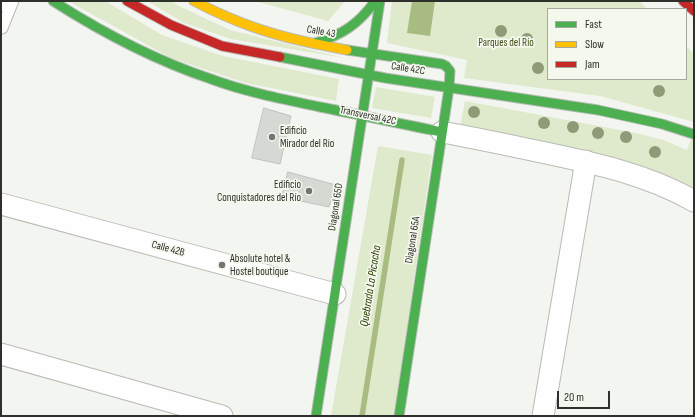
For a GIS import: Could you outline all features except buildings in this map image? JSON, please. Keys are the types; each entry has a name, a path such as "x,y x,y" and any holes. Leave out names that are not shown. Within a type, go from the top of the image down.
{"main road":[{"name":"Transversal 42C","path":"53,1 135,50 181,69 221,83 246,90 442,132"},
{"name":"Calle 42C","path":"127,1 194,36 222,46 449,88 598,110 662,124 693,134"},
{"name":"Calle 43","path":"194,1 235,21 262,31 291,39 442,64 449,69"},
{"path":"315,44 329,40 355,25 366,14 375,1"},
{"name":"Diagonal 65D","path":"316,416 380,1"},
{"path":"683,1 694,11"},
{"name":"Diagonal 65A","path":"399,416 449,88 449,69"}],"street":[{"name":"Transversal 42C","path":"442,132 586,161 619,170 648,179 672,189 694,201"},
{"path":"543,416 586,161"},
{"name":"Calle 42B","path":"1,204 334,294"},
{"path":"1,354 222,416"}],"lane":[{"path":"2,28 8,5"}],"green space":[{"path":"68,1 105,1 162,35 223,56 339,79 336,101 246,83 171,58"},
{"path":"147,1 171,1 230,30 344,58 231,39 184,23"},
{"path":"255,1 345,1 328,21"},
{"name":"Parques del Río","path":"392,1 639,1 646,8 547,8 547,80 687,80 687,47 694,54 694,122 600,96 464,78 467,60 387,43"},
{"path":"376,87 435,97 431,118 372,108"},
{"path":"465,101 636,133 663,140 687,150 694,131 694,190 460,127"},
{"path":"378,146 432,155 394,416 331,416"}],"shaded area":[{"path":"412,1 435,1 430,36 407,33"}],"waterway":[{"name":"Quebrada La Picacha","path":"362,416 402,160"}],"traffic: fast":[{"path":"53,1 129,45 190,72 224,84 278,98 442,132"},
{"path":"315,43 325,40 349,28 363,16 375,1"},
{"path":"316,416 380,1"},
{"path":"347,50 442,64 450,71 449,88 399,416"},
{"path":"280,57 385,78 598,110 662,124 693,134"}],"traffic: slow":[{"path":"194,1 216,12 265,31 347,50"}],"traffic: jam":[{"path":"127,1 171,25 222,46 280,57"},
{"path":"683,1 694,11"}],"place":[{"name":"Edificio Mirador del Río","path":"272,137"},
{"name":"Edificio Conquistadores del Río","path":"309,191"},
{"name":"Absolute hotel & Hostel boutique","path":"222,265"}]}
